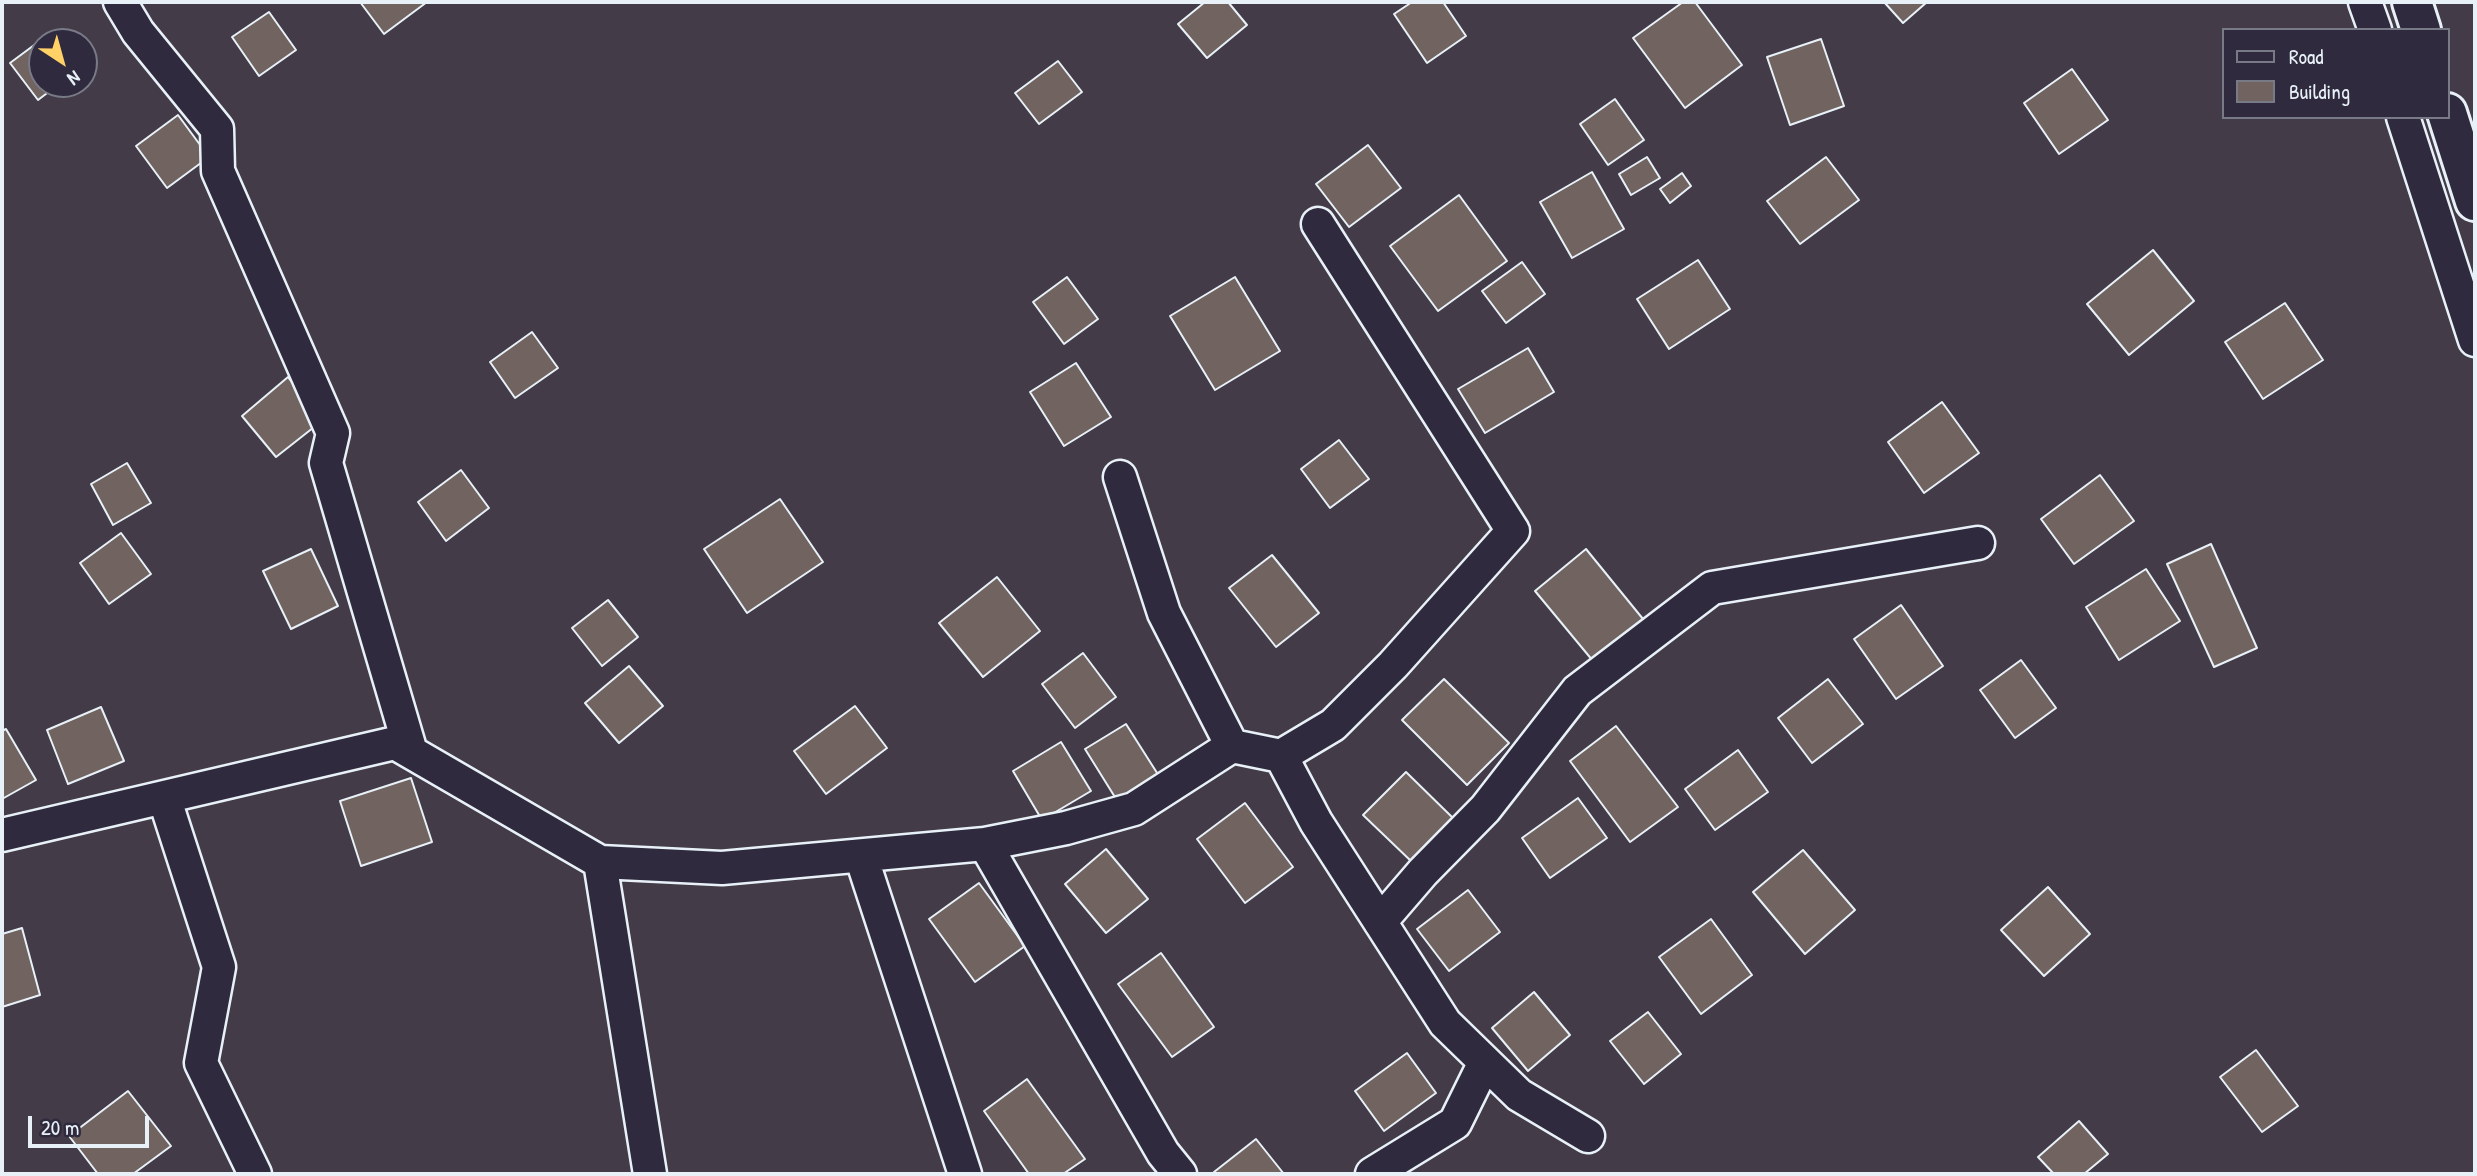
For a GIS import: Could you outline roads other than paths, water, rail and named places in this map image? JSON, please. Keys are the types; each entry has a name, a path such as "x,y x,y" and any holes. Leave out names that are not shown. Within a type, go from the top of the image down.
{"highway":[{"path":"2412,2 2420,28"},
{"path":"2449,119 2475,201"}],"street":[{"path":"120,2 138,32 218,129 218,171 333,433 326,463 411,752"},
{"path":"2365,2 2374,28"},
{"path":"2404,119 2475,340"},
{"path":"2,835 395,743 600,862 722,868 985,844 1066,828 1134,809 1232,746 1281,756 1333,725 1393,665 1513,531 1318,224"},
{"path":"1120,477 1164,613 1232,746"},
{"path":"1380,922 1423,872 1485,809 1577,691 1712,588 1978,543"},
{"path":"1281,756 1316,822 1445,1023 1519,1095 1588,1136"},
{"path":"164,797 219,967 201,1063 255,1174"},
{"path":"985,844 1163,1153 1180,1174"},
{"path":"861,856 965,1174"},
{"path":"600,862 650,1174"},
{"path":"1372,1174 1455,1123 1485,1062"}]}
